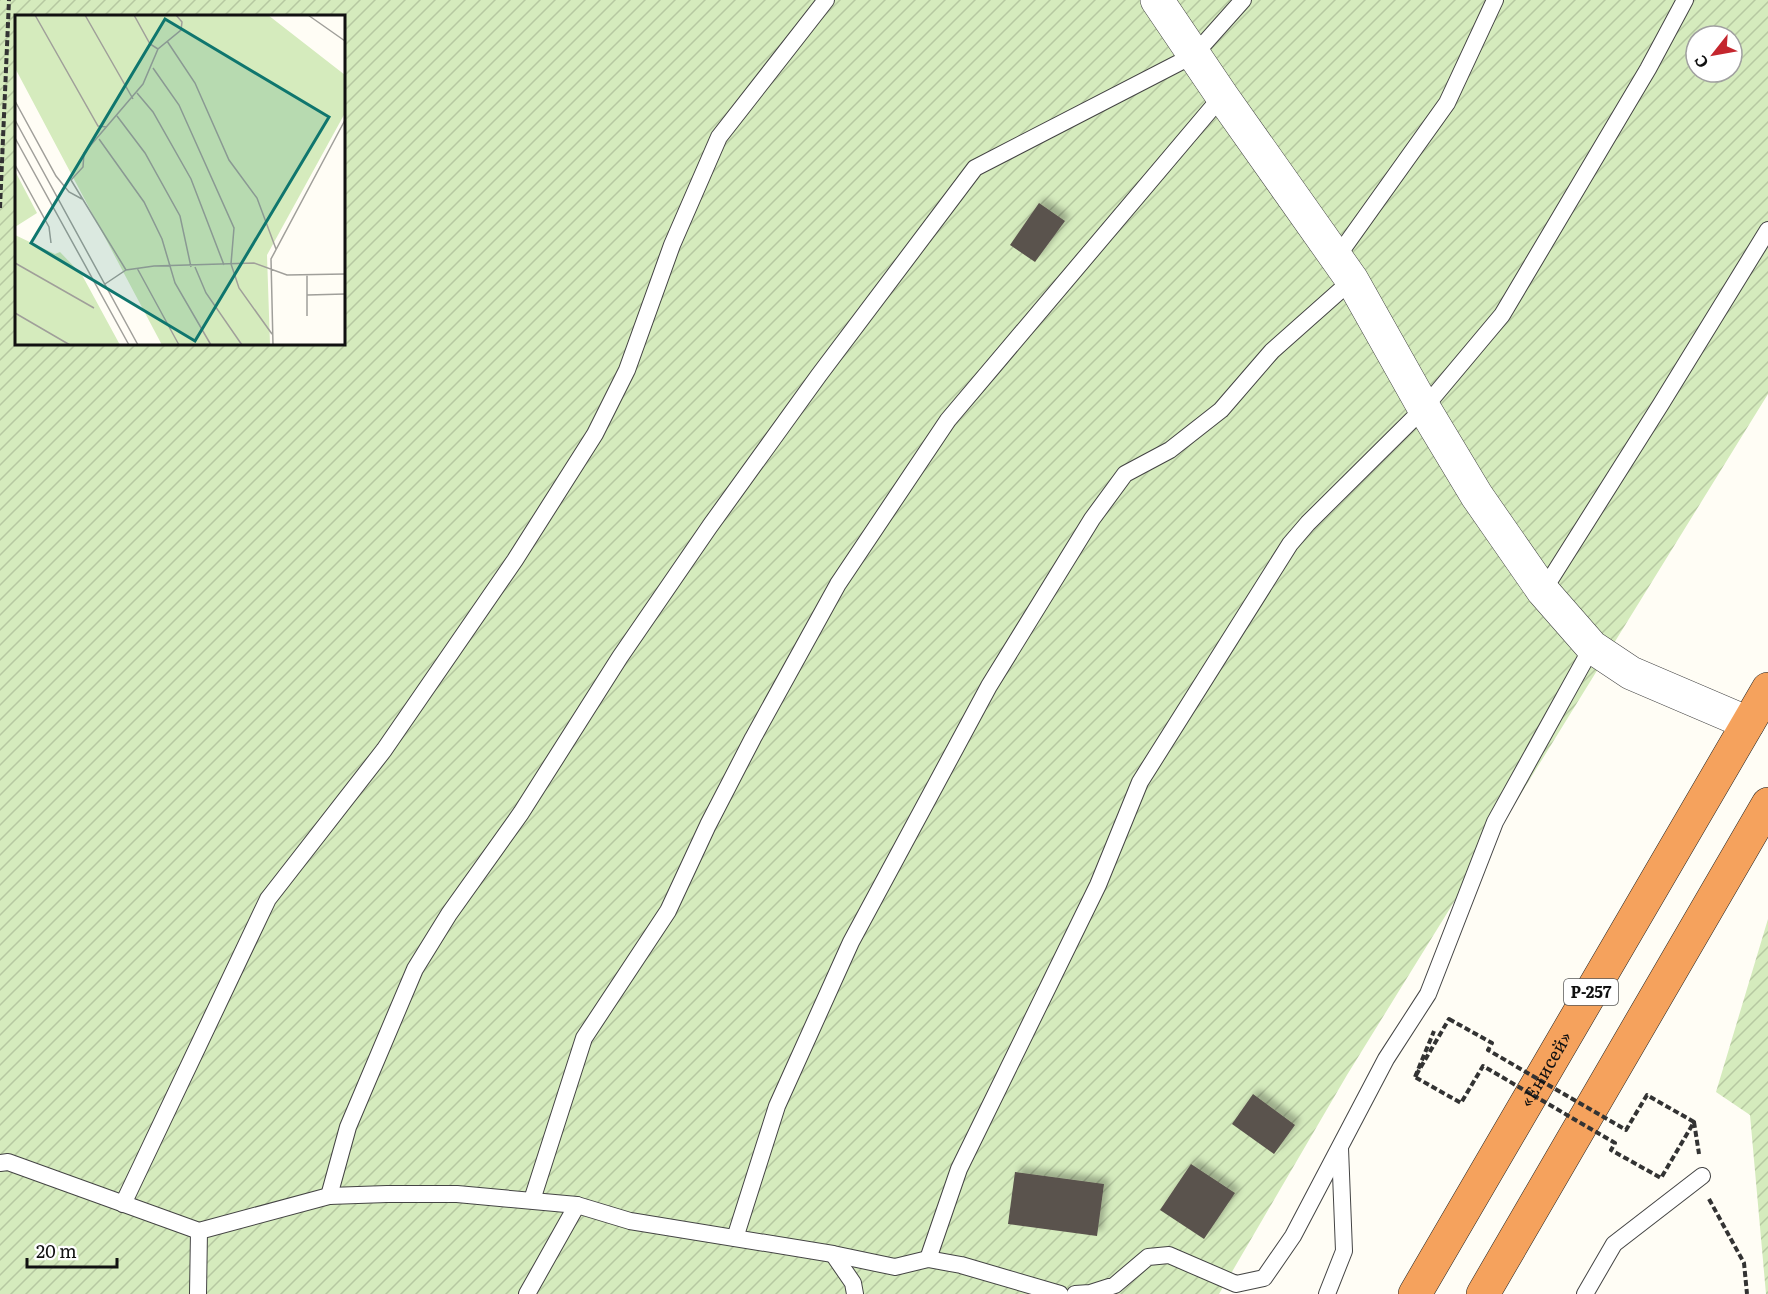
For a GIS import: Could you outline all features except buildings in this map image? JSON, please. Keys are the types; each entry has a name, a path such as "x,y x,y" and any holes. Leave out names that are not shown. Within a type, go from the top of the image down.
{"highway":[{"name":"«Енисей»","path":"1414,1294 1768,689"},
{"path":"1483,1294 1768,804"}],"street":[{"path":"1157,0 1344,269 1477,496 1543,591 1592,647 1631,673 1748,723"}],"lane":[{"path":"123,1204 268,899 384,750 514,560 595,434 627,370 672,245 719,137 826,0"},
{"path":"329,1196 348,1127 410,979 448,914 521,813 620,657 710,526 819,375 975,168 1194,55 1243,0"},
{"path":"735,1238 777,1106 851,942 989,686 1092,519 1125,474 1170,450 1221,410 1344,269 1447,103 1495,0"},
{"path":"928,1259 959,1169 1098,885 1140,782 1290,544 1308,523 1424,408 1502,315 1642,79 1685,0"},
{"path":"532,1200 584,1038 668,911 708,825 753,738 838,584 948,420 1222,96"},
{"path":"1543,591 1768,230"},
{"path":"1075,1294 1090,1293 1115,1285 1148,1257 1158,1256 1169,1256 1236,1284 1264,1278 1293,1236 1386,1059 1428,994 1495,822 1592,647"},
{"path":"1328,1294 1344,1251 1340,1147"},
{"path":"0,1163 8,1162 199,1231 329,1196 457,1194 577,1205 630,1221 833,1254 895,1267 928,1259 961,1265 1060,1294"},
{"path":"1585,1294 1614,1244 1702,1176"},
{"path":"527,1294 577,1205"},
{"path":"198,1294 199,1231"},
{"path":"833,1254 853,1283 855,1294"}],"path":[{"path":"0,208 9,0"},
{"path":"1416,1077 1449,1019 1492,1043 1488,1050 1626,1130 1647,1095 1694,1122"},
{"path":"1416,1077 1437,1024"},
{"path":"1416,1077 1461,1103 1483,1066 1615,1143 1611,1150 1661,1178 1694,1122"},
{"path":"1694,1122 1705,1192 1744,1263 1747,1294"}],"green space":[{"path":"0,0 1768,0 1768,394 1347,1075 1219,1294 0,1294"},
{"path":"1768,919 1768,1294 1766,1294 1750,1115 1716,1092"}]}
